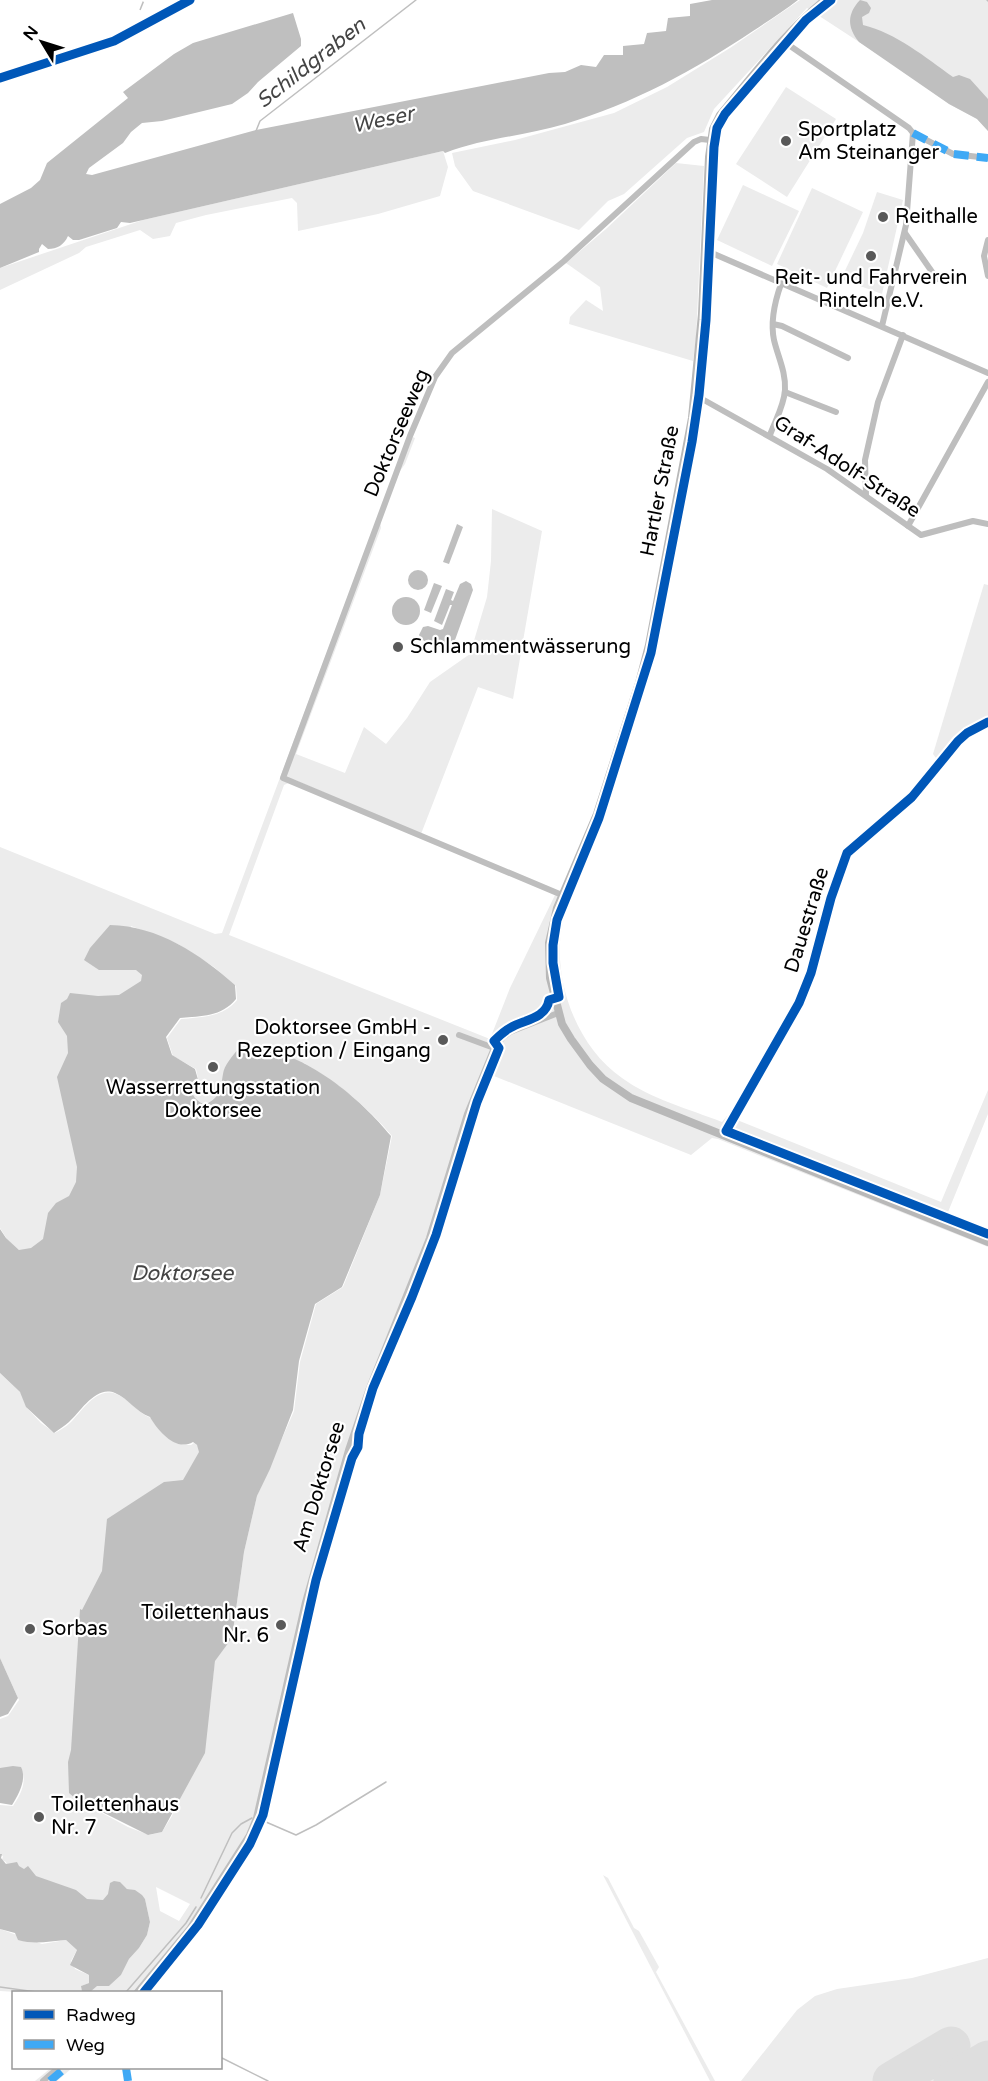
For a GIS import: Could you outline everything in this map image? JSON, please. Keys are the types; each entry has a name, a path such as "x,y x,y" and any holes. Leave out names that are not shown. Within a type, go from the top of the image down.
{"main road":[{"path":"0,78 114,41 190,0"},
{"name":"Hartler Straße","path":"825,0 810,12 783,41 720,115 713,129 695,395 688,443 644,665 597,813 562,895 551,929 548,961 558,1012 571,1039 610,1084 631,1098 988,1242"}],"street":[{"path":"783,41 880,107 913,133 953,154 988,158"},
{"path":"882,326 905,233 913,133"},
{"name":"Doktorseeweg","path":"562,895 283,778 422,405 435,377 452,353 564,261 694,142 711,140"},
{"path":"905,233 937,279"},
{"path":"988,240 984,256 988,276"},
{"path":"705,250 988,373"},
{"path":"770,435 785,392 773,324 775,300 781,284"},
{"path":"773,324 782,326 848,358"},
{"path":"866,495 865,460 876,411 903,335"},
{"path":"908,526 988,382"},
{"path":"785,392 836,412"},
{"name":"Graf-Adolf-Straße","path":"695,395 770,435 837,475 921,535 973,521 988,524"},
{"name":"Dauestraße","path":"725,1136 799,1003 812,973 831,898 847,853 912,797 963,737 988,722"},
{"name":"Am Doktorsee","path":"138,1991 189,1929 249,1834 256,1818 305,1602 348,1450 369,1388 423,1256 467,1114 494,1048 510,1032 558,1012"},
{"path":"459,1035 494,1048"},
{"path":"43,2081 56,2069"}],"shaded area":[{"path":"800,0 988,0 988,131 977,119 949,104 902,70 807,8 714,109 704,132 687,138 624,194 608,201 579,230 473,191 455,166 452,153 515,140 614,113 667,87 730,48"},
{"name":"Sportplatz Am Steinanger","path":"786,87 836,119 787,197 736,164"},
{"path":"443,151 448,167 440,196 378,214 298,231 297,203 292,198 206,215 176,223 170,236 153,239 140,230 86,247 79,253 0,290 0,268 143,220"},
{"path":"676,163 704,166 693,361 569,324 570,317 586,300 603,311 600,287 566,263"},
{"path":"743,185 799,211 772,266 717,240"},
{"path":"812,188 863,212 827,288 777,264"},
{"name":"Reit- und Fahrverein Rinteln e.V.","path":"877,192 903,200 882,294 841,279 863,233"},
{"path":"408,435 415,438 380,520 381,528 296,754 345,773 364,727 386,744 407,718 430,682 470,654 487,597 491,561 492,509 542,531 513,699 478,687 421,834 295,780 284,785 229,935 490,1039 510,988 555,895 568,901 563,921 560,961 567,999 574,1018 594,1051 607,1066 633,1085 658,1098 722,1122 727,1116 941,1202 988,1090 988,1114 948,1212 988,1229 988,1247 718,1139 712,1138 691,1155 489,1074 430,1254 373,1396 319,1580 264,1817 259,1830 197,1931 149,1991 0,1991 0,1929 42,1944 66,1940 77,1950 71,1961 75,1969 89,1975 89,1983 81,1986 109,1986 121,1975 129,1959 139,1948 147,1935 150,1922 145,1899 136,1891 127,1889 121,1884 110,1892 104,1902 91,1900 7,1866 2,1860 3,1856 0,1855 0,1805 13,1806 24,1778 21,1769 0,1770 0,1719 8,1716 19,1700 0,1658 0,1373 21,1393 27,1408 41,1423 55,1433 69,1424 96,1396 109,1392 121,1396 151,1418 159,1429 173,1441 184,1445 194,1443 198,1446 200,1453 184,1481 103,1572 71,1794 128,1827 149,1835 162,1832 172,1816 210,1705 215,1660 232,1638 244,1552 257,1496 294,1411 300,1362 316,1304 343,1287 380,1195 392,1136 351,1096 304,1063 223,1080 219,1092 212,1100 205,1105 198,1101 192,1091 199,1083 196,1069 173,1056 167,1038 181,1019 212,1015 231,1006 237,1000 236,986 214,967 178,944 131,926 138,968 145,973 144,982 68,1037 78,1168 77,1183 44,1240 32,1249 20,1251 7,1239 0,1228 0,847 215,934 222,933","holes":["156,1887 190,1904 179,1921 160,1911"]},
{"path":"984,584 988,585 988,718 967,731 939,762 933,754"},
{"path":"603,1875 608,1878 634,1928 639,1931 659,1967 656,1972 715,2081 710,2081"},
{"path":"988,1958 988,2055 944,2081 741,2081 797,2010 815,1996 837,1989 912,1978"},
{"path":"988,2065 988,2081 961,2081"},
{"path":"50,2069 71,2069 57,2081 35,2081"}],"water":[{"name":"Weser","path":"712,0 798,0 686,72 639,96 590,116 445,153 443,151 130,223 121,222 117,228 79,240 73,240 68,236 60,246 54,248 48,249 42,244 39,252 0,268 0,204 31,188 40,180 47,163 128,98 123,92 174,54 193,43 293,13 301,39 301,46 248,93 232,104 162,121 142,123 123,143 89,168 86,174 92,175 256,130 549,73 565,72 581,65 596,67 604,55 623,55 623,46 644,44 647,33 666,31 668,18 690,16 690,4"},
{"path":"860,0 867,2 871,8 869,13 862,17 863,25 899,40 953,77 959,75 970,79 988,99 988,131 977,119 949,104 859,42 852,31 850,21 853,10"},
{"path":"457,524 463,527 449,564 443,562"},
{"path":"414,570 422,570 428,576 428,584 422,590 414,590 408,584 408,576"},
{"path":"466,581 471,584 473,590 455,640 446,646 431,645 426,642 419,635 423,627 443,629 452,605 442,625 434,621 446,589 454,592 451,600 453,601 460,584"},
{"path":"434,583 442,586 431,613 424,610"},
{"path":"406,597 416,601 420,611 416,621 406,625 396,621 392,611 396,601"},
{"name":"Doktorsee","path":"110,925 145,930 161,936 193,953 235,985 236,999 230,1005 211,1014 180,1018 166,1037 172,1055 195,1069 199,1083 192,1091 199,1101 205,1105 215,1098 220,1089 225,1067 238,1049 259,1049 280,1053 323,1074 361,1104 391,1136 380,1195 342,1287 315,1304 299,1361 293,1410 257,1496 244,1552 232,1638 215,1661 205,1753 162,1832 148,1835 76,1799 69,1793 68,1762 71,1750 80,1609 82,1610 102,1571 107,1519 164,1482 183,1480 199,1452 197,1445 193,1442 180,1444 168,1439 150,1417 120,1396 108,1391 95,1396 54,1433 26,1407 20,1392 0,1373 0,1229 19,1250 31,1248 43,1239 48,1213 56,1203 69,1196 76,1182 77,1167 57,1077 68,1053 67,1036 58,1022 61,1003 70,993 98,996 119,995 141,981 142,975 136,970 99,970 84,960 90,948"},
{"path":"0,1658 18,1698 8,1714 0,1717"},
{"path":"21,1767 23,1772 21,1786 12,1805 0,1803 0,1768"},
{"path":"0,1854 6,1864 17,1862 24,1869 28,1866 36,1876 76,1890 87,1899 103,1900 108,1894 110,1883 120,1882 127,1889 135,1890 145,1899 150,1922 147,1935 129,1959 121,1975 109,1986 97,1986 91,1991 82,1991 81,1986 89,1983 89,1975 70,1965 77,1950 66,1940 37,1942 18,1940 15,1933 0,1929"}],"waterway":[{"name":"Schildgraben","path":"256,131 260,121 416,0"},
{"path":"266,1822 296,1835 386,1782"},
{"path":"201,1898 232,1833 252,1818"},
{"path":"127,1991 186,1923 196,1907"},
{"path":"0,1987 29,1991"},
{"path":"222,2058 268,2081"}],"runway":[{"path":"892,2081 951,2046"},
{"path":"953,2081 988,2060"}],"railway":[{"path":"140,10 144,0"}],"marked path":[{"path":"913,133 953,154 988,158"},
{"path":"50,2081 64,2069"},
{"path":"126,2069 128,2081"}],"cycle path":[{"path":"0,78 114,41 190,0"},
{"path":"145,1991 198,1925 250,1844 263,1815 316,1580 352,1458 358,1447 359,1434 373,1388 436,1235 477,1102 499,1048 494,1041 508,1029 539,1015 549,1000 559,997 553,963 557,920 599,818 651,653 692,442 706,320 714,147 717,128 725,114 806,20 831,0"},
{"path":"988,722 967,733 958,741 912,797 847,853 831,898 811,973 799,1003 726,1131 988,1234"}],"place":[{"name":"Sportplatz Am Steinanger","path":"786,141"},
{"name":"Reithalle","path":"883,217"},
{"name":"Reit- und Fahrverein Rinteln e.V.","path":"871,256"},
{"name":"Schlammentwässerung","path":"398,647"},
{"name":"Doktorsee GmbH - Rezeption / Eingang","path":"443,1040"},
{"name":"Wasserrettungsstation Doktorsee","path":"213,1067"},
{"name":"Toilettenhaus Nr. 6","path":"281,1625"},
{"name":"Sorbas","path":"30,1629"},
{"name":"Toilettenhaus Nr. 7","path":"39,1817"}]}
